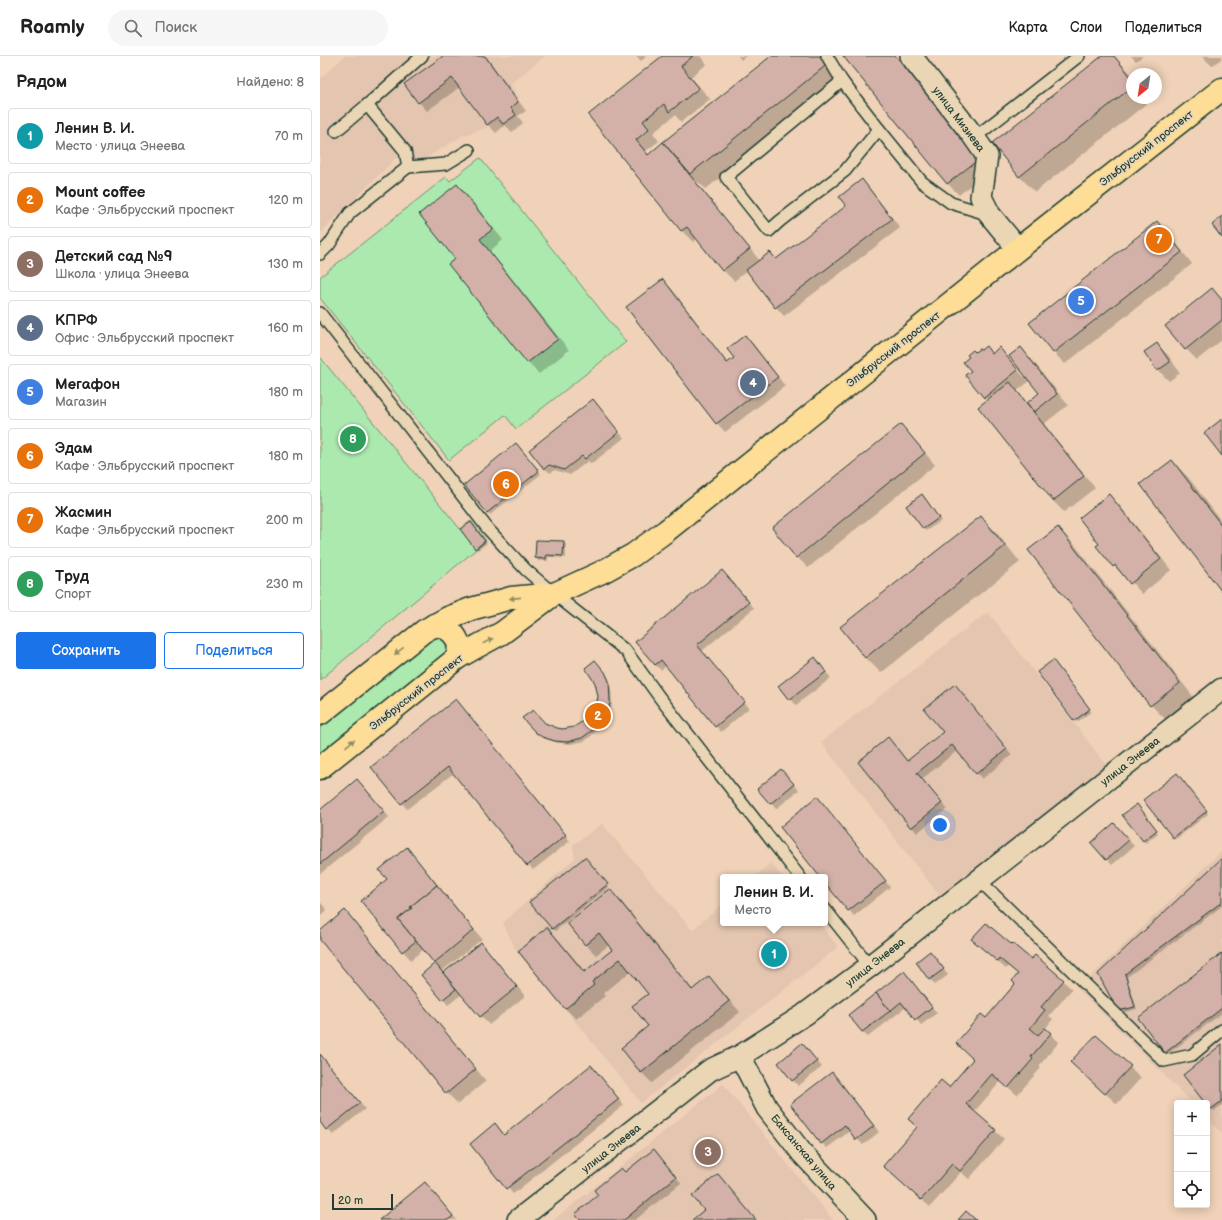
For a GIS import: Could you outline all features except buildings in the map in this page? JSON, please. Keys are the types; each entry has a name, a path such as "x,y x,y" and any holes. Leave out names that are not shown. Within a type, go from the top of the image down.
{"main road":[{"name":"Эльбрусский проспект","path":"320,768 457,658 502,633 554,594 602,572 633,555 666,531 1018,249 1222,89"},
{"name":"Эльбрусский проспект","path":"320,714 424,630 471,609 511,598 554,594"},
{"path":"434,625 442,626 450,631 455,637 458,643 459,652 457,658"}],"street":[{"name":"улица Мизиева","path":"911,56 987,156 981,197 990,215 1018,249"},
{"name":"улица Энеева","path":"518,1220 710,1070 740,1056 804,1015 870,966 1222,689"},
{"name":"Баксанская улица","path":"740,1056 767,1108 802,1153 865,1220"}],"lane":[{"path":"336,131 422,56"},
{"path":"827,56 842,81 922,182 951,203 990,215"},
{"path":"974,138 1079,56"},
{"path":"842,81 726,177 769,231 845,171 879,129"},
{"path":"367,105 405,151 408,167"},
{"path":"320,254 329,245 350,212 408,167 446,164 469,150"},
{"path":"320,313 488,529 526,570 626,651 660,698 798,874"},
{"path":"979,880 1164,1061 1192,1056 1222,1030"},
{"path":"828,913 870,966"}],"shaded area":[{"path":"345,56 545,56 510,84 519,98 510,109 516,117 502,127 497,120 488,127 462,136 419,162 398,156 320,233 320,79"},
{"path":"988,612 1107,766 939,895 821,742"},
{"path":"602,824 692,930 720,907 720,926 821,926 838,947 641,1103 517,952 503,923 575,858 573,845"},
{"path":"1222,851 1222,1133 1210,1121 1210,1100 1189,1100 1078,989"},
{"path":"771,863 780,874 758,874"},
{"path":"723,1084 833,1220 554,1220"}],"green space":[{"path":"480,158 626,342 516,429 505,415 449,460 320,298 320,277 446,177 450,181"},
{"path":"320,357 460,529 471,521 486,541 320,680"},
{"path":"437,635 448,642 447,652 320,755 320,728 432,637"}],"place":[{"name":"Жасмин","path":"1159,240"},
{"name":"Мегафон","path":"1081,301"},
{"name":"КПРФ","path":"753,383"},
{"name":"Труд","path":"353,439"},
{"name":"Эдам","path":"506,484"},
{"name":"Mount coffee","path":"598,716"},
{"name":"Ленин В. И.","path":"774,954"},
{"name":"Детский сад №9","path":"708,1152"}]}
